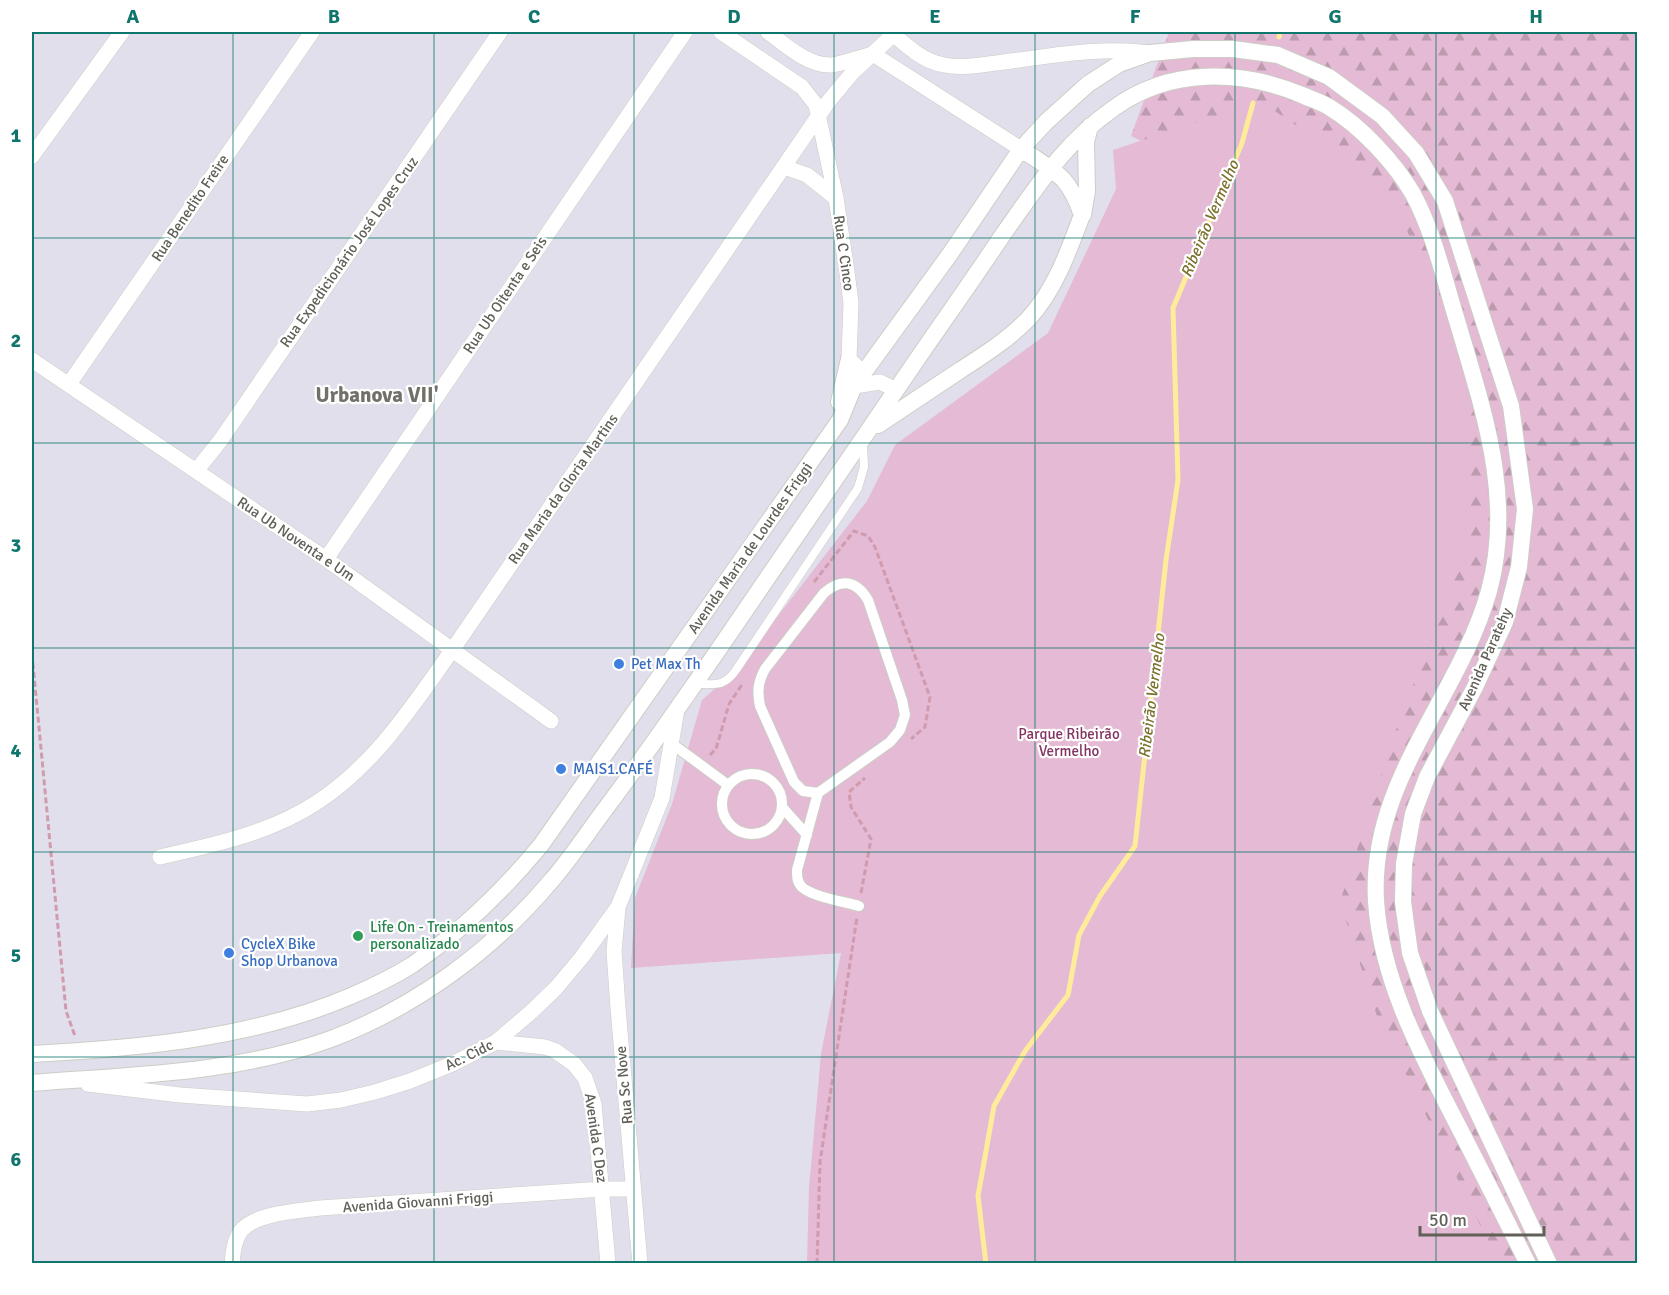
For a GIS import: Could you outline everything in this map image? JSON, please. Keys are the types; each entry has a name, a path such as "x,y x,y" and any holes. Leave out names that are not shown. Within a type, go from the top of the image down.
{"street":[{"path":"32,156 122,32"},
{"name":"Rua Benedito Freire","path":"69,384 312,32"},
{"name":"Rua Expedicionário José Lopes Cruz","path":"195,471 226,432 500,32"},
{"name":"Rua Ub Oitenta e Seis","path":"326,559 685,32"},
{"path":"721,32 802,87 813,100 820,115"},
{"path":"768,32 804,57 820,64 835,64 873,54 1050,167 1071,188 1082,215"},
{"path":"895,33 921,56 945,65 984,64 1101,50 1150,53"},
{"name":"Rua Maria da Gloria Martins","path":"160,857 239,838 288,818 317,803 358,770 380,748 453,649 820,115 853,72 895,33"},
{"name":"Avenida Paratehy","path":"1150,53 1193,48 1233,49 1278,55 1329,77 1382,116 1416,153 1445,201 1511,406 1525,509 1519,567 1505,622 1475,687 1427,777 1413,814 1404,864 1403,902 1410,953 1430,1011 1549,1263"},
{"name":"Avenida Maria de Lourdes Friggi","path":"32,1054 81,1052 226,1034 321,1009 372,987 410,966 460,929 499,895 541,845 840,420 854,386 963,236 1021,149 1046,122 1088,84 1119,64 1150,53"},
{"name":"Avenida Paratehy","path":"1090,126 1120,103 1143,89 1160,83 1209,76 1248,78 1291,90 1330,108 1362,131 1398,172 1416,200 1440,264 1484,413 1496,468 1500,514 1492,578 1481,617 1460,667 1401,775 1392,798 1379,844 1375,892 1378,925 1388,972 1428,1067 1528,1263"},
{"name":"Rua C Cinco","path":"820,115 836,198 851,303 849,359 861,371 854,386"},
{"path":"32,1083 196,1071 284,1054 339,1036 422,993 484,948 554,878 676,714 1050,167 1090,126"},
{"path":"867,435 995,347 1030,317 1045,297 1082,215 1087,190 1086,142 1090,126"},
{"path":"32,140 49,135"},
{"path":"784,167 807,175 836,198"},
{"path":"840,420 839,399 849,359"},
{"name":"Rua Ub Noventa e Um","path":"34,361 326,559 551,721"},
{"path":"854,386 880,382 896,390"},
{"path":"818,793 803,791 794,782 760,706 759,681 765,669 824,593 832,586 843,583 853,585 862,591 868,600 905,715 900,730 890,742 818,793 797,870 797,879 801,887 809,892 859,906"},
{"name":"Ac. Cidc","path":"64,1081 180,1095 307,1104 375,1092 410,1081 452,1064 496,1042 556,988 582,957 618,907 662,798 676,714"},
{"path":"671,743 728,785"},
{"path":"782,807 775,823 761,833 753,834 736,830 729,824 722,809 724,792 735,779 751,774 767,778 779,790 782,807 807,835"},
{"path":"779,790 794,782"},
{"name":"Rua Sc Nove","path":"618,907 614,951 640,1263"},
{"name":"Avenida C Dez","path":"496,1042 545,1047 568,1058 580,1070 594,1104 608,1263"},
{"name":"Avenida Giovanni Friggi","path":"232,1263 233,1246 241,1230 274,1215 320,1208 603,1189 633,1189"}],"lane":[{"path":"695,684 722,684 732,676 858,488 864,467 867,435"}],"path":[{"path":"809,588 854,531 868,536 876,547 930,697 925,727 908,741"},
{"path":"32,654 66,1011 81,1052"},
{"path":"699,765 716,749 729,704 747,677"},
{"path":"817,1263 820,1162 871,839 851,807 849,792 866,777"}],"green space":[{"name":"Parque Ribeirão Vermelho","path":"1169,32 1637,32 1637,1263 821,1263 1221,181 1131,136"},
{"name":"Parque Ribeirão Vermelho","path":"1260,101 1383,183 1465,347 1471,536 1397,727 1340,902 1377,1016 1499,1263 807,1263 809,1188 821,1054 841,953 631,968 635,898 672,804 702,700 736,670 867,501 895,445 1048,333 1116,189 1113,150"}],"waterway":[{"name":"Ribeirão Vermelho","path":"1279,37 1280,32"},
{"name":"Ribeirão Vermelho","path":"986,1264 978,1196 994,1106 1025,1051 1068,995 1079,935 1100,896 1135,846 1166,560 1178,480 1173,308 1242,143 1253,103"}],"place":[{"name":"Pet Max Th","path":"619,664"},
{"name":"MAIS1.CAFÉ","path":"561,769"},
{"name":"Life On - Treinamentos personalizado","path":"358,936"},
{"name":"CycleX Bike Shop Urbanova","path":"229,953"}],"district":[{"name":"Urbanova VII'","path":"377,395"}]}
